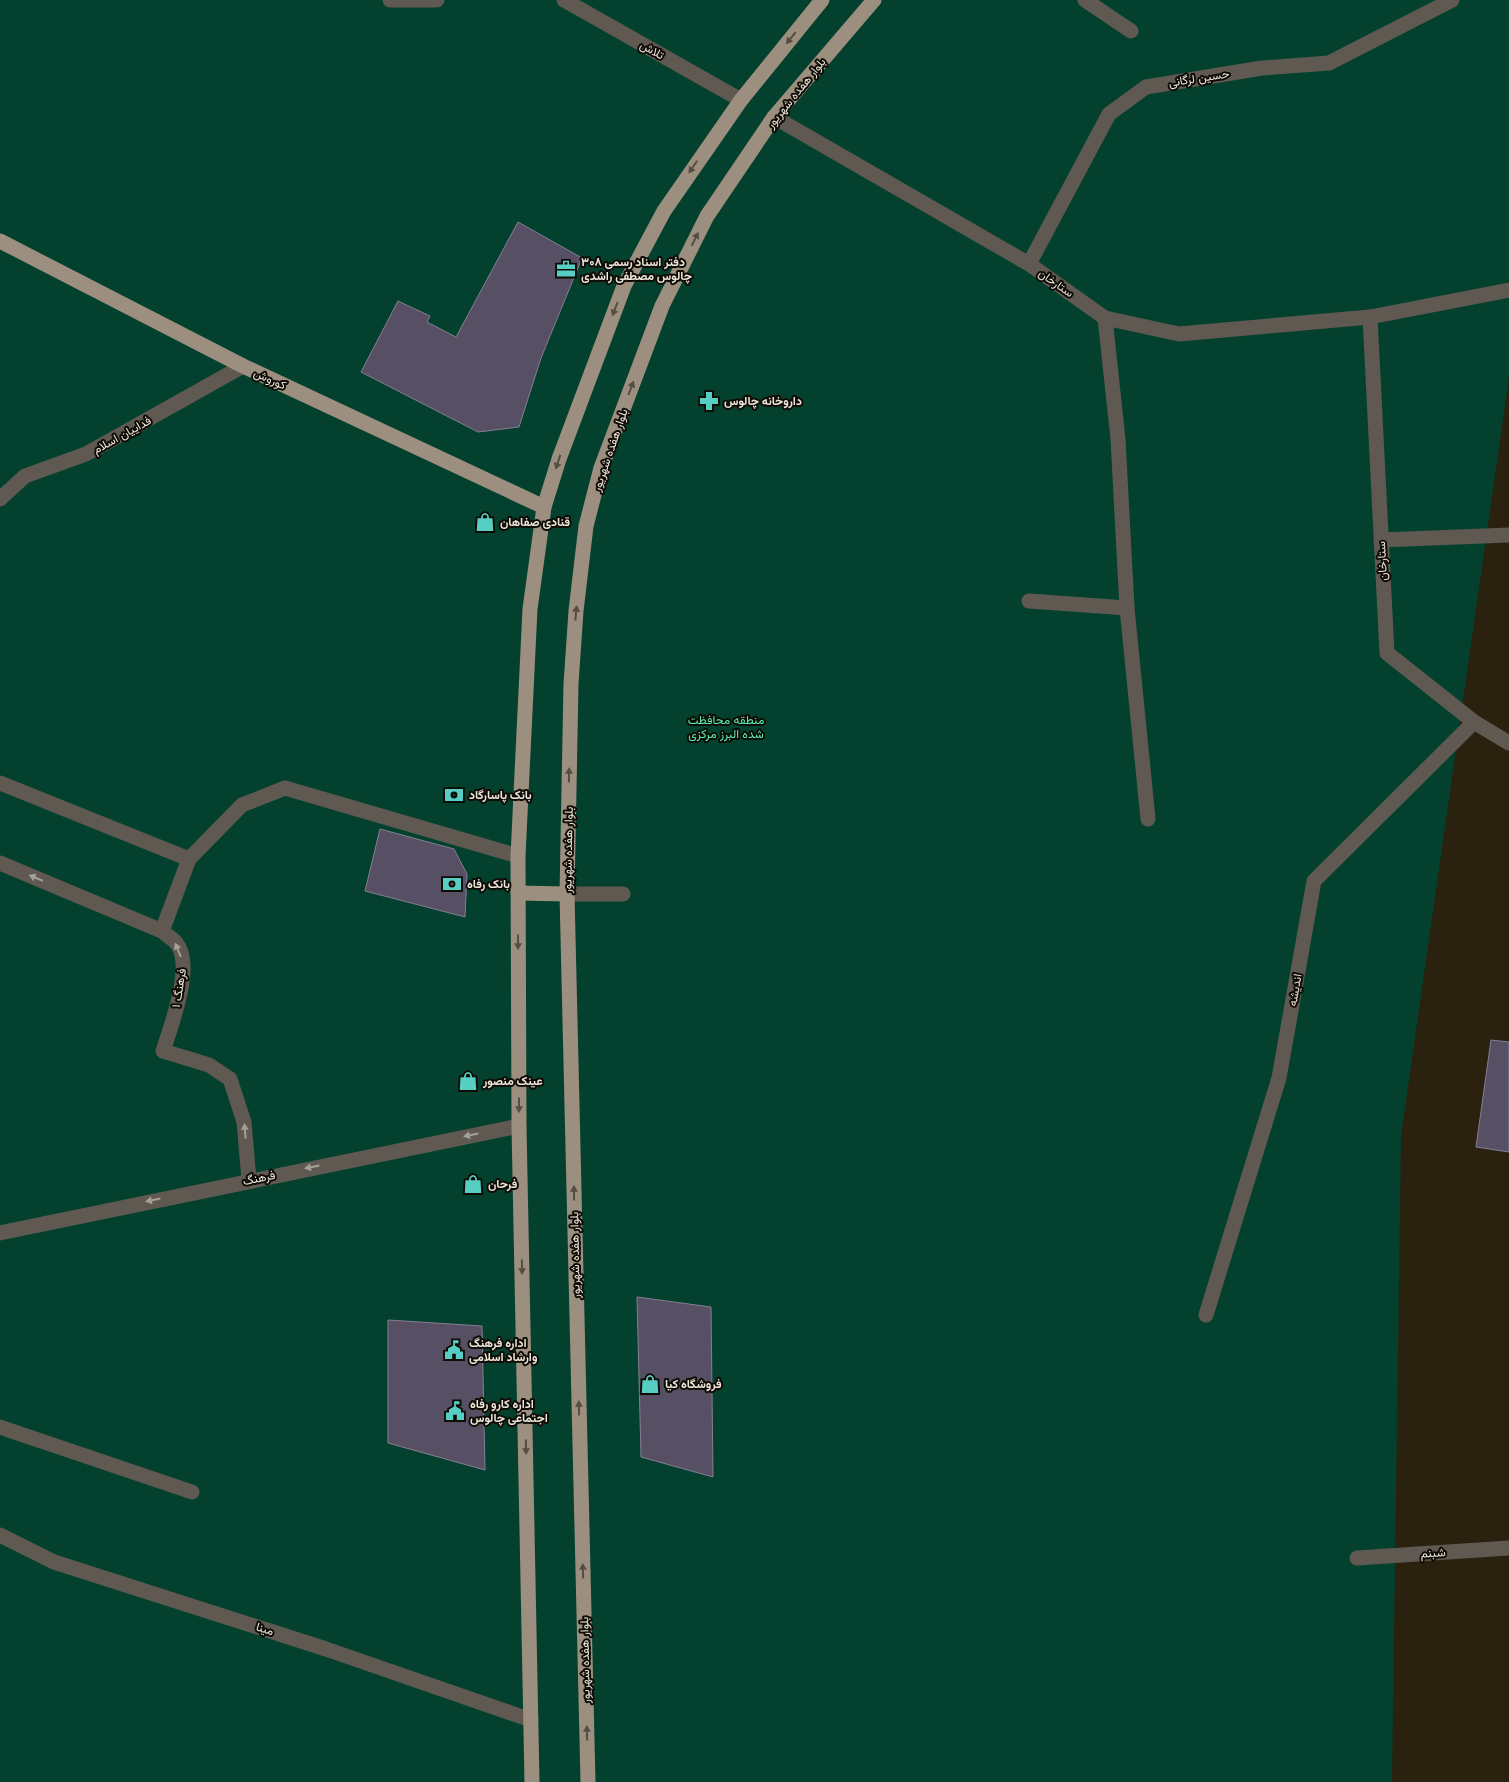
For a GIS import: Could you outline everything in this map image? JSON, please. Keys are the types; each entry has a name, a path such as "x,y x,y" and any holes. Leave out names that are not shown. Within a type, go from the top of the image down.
{"main road":[{"path":"532,1782 519,1126 518,856 530,609 544,507 559,459 624,286 664,211 741,100 822,0"},
{"name":"بلوار هفده شهریور","path":"588,1782 567,894 571,684 576,611 586,526 601,468 662,306 707,216 774,117 874,0"},
{"name":"کوروش","path":"0,241 243,366 544,507"},
{"path":"518,894 567,894"}],"street":[{"path":"390,0 437,0"},
{"name":"تلاش","path":"564,0 741,100"},
{"path":"1085,0 1131,32"},
{"name":"حسین لرگانی","path":"1029,264 1109,114 1146,87 1253,70 1328,63 1452,0"},
{"name":"ستارخان","path":"774,117 1029,264 1105,318 1179,334 1370,317 1509,290"},
{"name":"ستارخان","path":"1370,317 1387,653 1474,722 1509,743"},
{"path":"1105,318 1118,439 1127,608 1148,819"},
{"name":"فداییان اسلام","path":"0,499 25,476 86,454 243,366"},
{"path":"1381,540 1509,535"},
{"path":"1030,601 1127,608"},
{"name":"اندیشه","path":"1206,1314 1279,1078 1314,882 1474,722"},
{"path":"0,784 189,859"},
{"path":"162,931 189,859 242,805 285,788 518,856"},
{"name":"فرهنگ ۱","path":"0,863 162,931 178,944 184,966 174,1016 163,1051 209,1065 230,1079 244,1122 249,1180"},
{"path":"567,894 623,894"},
{"name":"فرهنگ","path":"0,1233 249,1180 519,1126"},
{"path":"0,1427 192,1492"},
{"name":"مینا","path":"0,1535 54,1562 326,1649 531,1720"},
{"name":"شبنم","path":"1357,1558 1509,1548"}],"green space":[{"name":"منطقه محافظت شده البرز مرکزی","path":"0,0 1509,0 1509,377 1401,1136 1392,1782 0,1782"}],"building":[{"path":"518,222 582,258 541,358 519,427 478,432 361,372 398,301 430,316 427,322 456,337"},
{"path":"380,829 454,849 467,874 465,917 365,891"},
{"path":"1491,1040 1509,1042 1509,1152 1476,1147"},
{"path":"637,1297 711,1307 713,1477 641,1457"},
{"path":"388,1320 482,1326 485,1470 388,1443"}],"place":[{"name":"دفتر اسناد رسمی ۳۰۸ چالوس مصطفی راشدی","path":"566,269"},
{"name":"داروخانه چالوس","path":"709,401"},
{"name":"قنادی صفاهان","path":"485,522"},
{"name":"بانک پاسارگاد","path":"454,795"},
{"name":"بانک رفاه","path":"452,884"},
{"name":"عینک منصور","path":"468,1081"},
{"name":"فرحان","path":"473,1184"},
{"name":"اداره فرهنگ وارشاد اسلامی","path":"454,1350"},
{"name":"فروشگاه کیا","path":"650,1384"},
{"name":"اداره کارو رفاه اجتماعی چالوس","path":"455,1411"}]}
